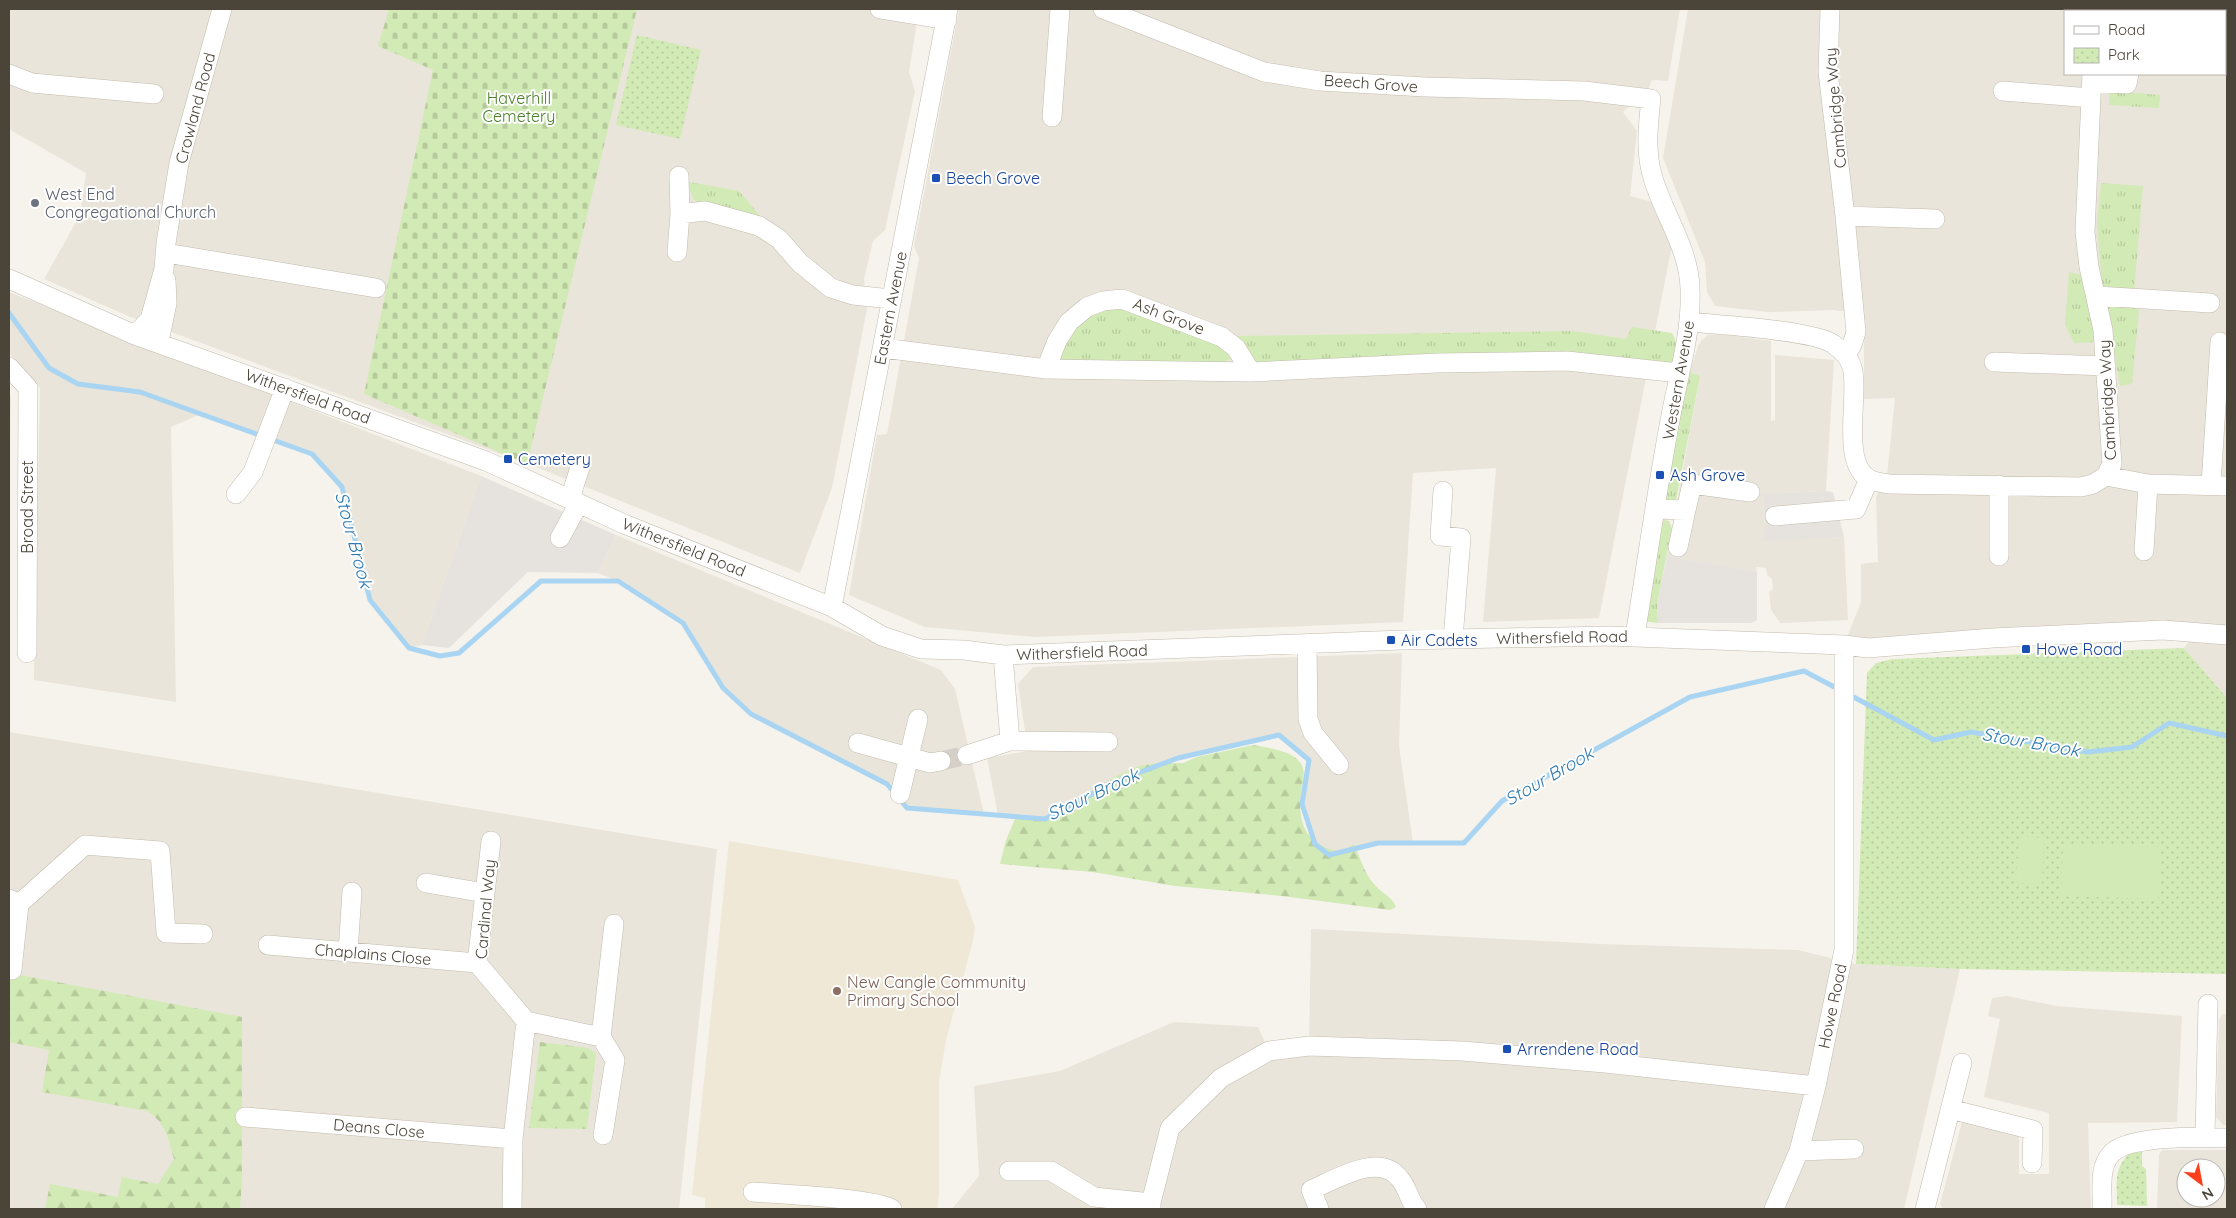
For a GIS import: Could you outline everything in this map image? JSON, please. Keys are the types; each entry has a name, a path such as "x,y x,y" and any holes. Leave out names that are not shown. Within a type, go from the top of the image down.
{"street":[{"name":"Crowland Road","path":"135,334 150,319 165,261 179,163 222,9"},
{"path":"880,9 947,14"},
{"path":"1052,117 1060,9"},
{"name":"Beech Grove","path":"1103,9 1264,72 1320,81 1425,87 1584,91 1651,99"},
{"name":"Cambridge Way","path":"1830,9 1828,72 1856,332 1852,345 1846,354"},
{"name":"Eastern Avenue","path":"832,607 947,14"},
{"path":"9,74 32,83 154,94"},
{"path":"2003,91 2127,84 2129,75"},
{"name":"Cambridge Way","path":"1869,479 1889,484 2081,487 2093,484 2106,476 2112,464 2112,442 2103,330 2097,296 2089,267 2085,232 2092,85"},
{"name":"Western Avenue","path":"1635,636 1679,373 1690,322 1688,263 1666,214 1652,175 1647,138 1651,99"},
{"path":"677,252 680,214 679,176"},
{"path":"680,214 705,211 759,226 779,239 800,263 831,288 854,295 891,300"},
{"path":"1845,216 1934,219"},
{"name":"Crowland Road","path":"160,342 167,303 165,261"},
{"path":"165,261 376,288"},
{"name":"Withersfield Road","path":"9,279 135,334 486,461 624,524 832,607 882,636 922,649 964,650 1003,655 1453,639 1635,636 1782,644 1844,645 1868,648 1993,638 2163,630 2227,635"},
{"path":"2097,296 2210,302"},
{"name":"Ash Grove","path":"1046,369 1057,341 1070,322 1087,307 1103,301 1122,299 1222,337 1236,348 1252,372"},
{"path":"1690,322 1773,330 1814,338 1831,342 1846,354 1852,368 1853,452 1859,468 1869,479 1856,509 1775,516"},
{"path":"2106,476 2148,484 2219,486 2220,342"},
{"path":"883,348 1046,369 1252,372 1438,363 1567,361 1679,373"},
{"path":"1994,362 2106,366"},
{"name":"Broad Street","path":"9,367 28,388 27,653"},
{"path":"236,494 246,483 256,463 285,388"},
{"path":"560,538 574,501 581,464"},
{"path":"1678,547 1692,484 1750,492"},
{"path":"2144,551 2148,484"},
{"path":"1999,485 1999,556"},
{"path":"1442,491 1440,536 1461,538 1453,639"},
{"path":"1656,509 1686,510"},
{"path":"1308,644 1308,719 1313,733 1339,765"},
{"name":"Howe Road","path":"1774,1209 1799,1150 1816,1086 1844,950 1844,645"},
{"path":"1003,655 1010,741"},
{"path":"900,794 907,758 918,719"},
{"path":"967,755 1010,741 1108,742"},
{"path":"858,744 930,763 941,761"},
{"name":"Cardinal Way","path":"491,841 477,963 526,1021"},
{"path":"12,970 14,902 85,846 160,851 166,933 203,934"},
{"path":"426,883 485,893"},
{"path":"348,952 352,892"},
{"path":"603,1135 615,1060 600,1037 614,924"},
{"name":"Chaplains Close","path":"268,945 477,963"},
{"path":"2205,1137 2208,1004"},
{"path":"512,1209 513,1139 526,1021 600,1037"},
{"path":"1009,1171 1052,1171 1094,1197 1151,1206 1170,1128 1221,1078 1269,1051 1310,1046 1462,1051 1605,1063 1816,1086"},
{"path":"1925,1209 1962,1063"},
{"path":"1950,1109 2034,1130 2032,1163"},
{"name":"Deans Close","path":"245,1117 513,1139"},
{"path":"2102,1209 2102,1174 2110,1154 2120,1148 2152,1139 2227,1138"},
{"path":"1799,1150 1854,1149"},
{"path":"1319,1209 1311,1190 1368,1167 1380,1166 1390,1169 1401,1179 1412,1204 1417,1209"},
{"path":"753,1192 866,1202 887,1206 892,1209"}],"shaded area":[{"path":"9,9 919,9 909,72 915,91 885,230 873,241 864,279 867,309 832,488 800,573 536,467 128,316 44,279 80,215 86,173 9,129"},
{"path":"959,9 1680,9 1668,81 1652,80 1647,92 1623,112 1637,131 1630,196 1652,202 1673,240 1599,618 1483,622 1496,468 1413,473 1403,622 1035,637 925,627 849,595 877,435 887,434 919,258 914,246"},
{"path":"1688,9 2067,9 2074,10 2064,10 2064,75 2226,75 2226,10 2150,10 2227,9 2227,698 2184,648 2194,633 1844,645 1861,602 1861,564 1878,562 1876,497 1887,476 1895,398 1864,399 1864,314 1833,310 1768,312 1715,306 1707,292 1705,262 1663,158"},
{"path":"2067,9 2154,9 2150,10"},
{"path":"9,292 481,476 422,645 409,648 370,600 342,487 312,454 203,413 171,427 176,702 34,680 40,388 9,353"},
{"path":"1718,334 1771,341 1771,421 1775,420 1775,355 1834,360 1826,491 1763,494 1765,526 1763,540 1844,537 1848,620 1780,623 1771,610 1769,592 1773,589 1772,579 1767,575 1766,568 1756,567 1757,572 1667,556 1700,376 1690,372 1698,346 1702,340 1708,335"},
{"path":"9,394 11,396 9,498"},
{"path":"481,476 616,535 598,573 528,572 449,648 422,645"},
{"path":"1833,492 1844,537 1763,541 1765,526 1763,494"},
{"path":"616,535 941,670 955,689 984,814 907,808 887,784 751,714 723,688 683,623 618,581 598,573"},
{"path":"1667,556 1757,572 1757,620 1751,623 1658,623 1657,604"},
{"path":"1402,653 1399,746 1413,843 1378,843 1329,855 1315,844 1302,804 1308,760 1279,735 1178,758 1114,782 1045,819 998,815 987,758 1028,751 1018,684 1033,667"},
{"path":"9,732 717,849 679,1209 9,1209"},
{"name":"New Cangle Community Primary School","path":"729,841 958,880 975,927 973,941 946,1040 939,1082 939,1194 937,1209 705,1209 705,1198 692,1195"},
{"path":"1311,929 1600,944 1798,950 1855,964 1960,969 1904,1209 952,1209 979,1176 974,1086 1060,1071 1174,1022 1258,1027 1269,1051 1309,1046"},
{"path":"2007,996 2057,1006 2182,1016 2177,1122 2088,1123 2091,1209 1943,1209 1940,1204 1962,1122 1970,1117 2019,1132 2019,1174 2049,1174 2049,1113 1984,1097 2000,1019 1988,1016 1992,998"},
{"path":"2222,1014 2227,1014 2227,1125 2223,1125 2216,1117 2219,1020"},
{"path":"2162,1150 2227,1150 2227,1209 2157,1209 2159,1155"}],"green space":[{"name":"Haverhill Cemetery","path":"389,9 637,9 527,464 364,394 433,70 378,46"},
{"path":"2227,9 2227,41 2226,10 2196,10"},
{"path":"637,35 701,50 680,139 616,125"},
{"path":"2110,91 2160,95 2159,108 2109,105"},
{"path":"689,182 739,191 767,224 701,206 692,196"},
{"path":"2101,183 2143,186 2134,293 2135,308 2139,311 2132,384 2120,386 2102,284 2097,223"},
{"path":"2069,272 2082,275 2097,342 2074,343 2065,325"},
{"path":"1121,303 1218,342 1234,356 1223,364 1065,361 1060,359 1058,355 1086,313"},
{"path":"1632,327 1672,333 1677,351 1669,369 1257,363 1232,336 1573,331 1626,339"},
{"path":"1690,372 1700,376 1676,501 1670,504 1663,498 1684,384"},
{"path":"1664,520 1669,521 1672,528 1657,604 1658,623 1643,621 1657,526"},
{"path":"2184,648 2227,698 2227,974 1960,969 1856,964 1867,673 1876,663 1893,659"},
{"path":"1253,745 1284,752 1300,762 1304,773 1300,804 1301,814 1307,832 1312,839 1329,849 1341,852 1354,844 1371,880 1392,900 1396,907 1390,910 1282,896 1175,886 1093,872 1000,864 1006,840 1015,819 1036,819 1052,815 1118,775 1139,766 1156,763 1183,763 1197,757"},
{"path":"2019,836 2044,838 2042,884 2016,883"},
{"path":"2063,844 2161,847 2158,899 2061,896"},
{"path":"9,973 242,1017 242,1179 240,1209 45,1209 50,1184 118,1197 122,1177 158,1184 174,1159 168,1138 162,1126 147,1111 42,1092 49,1050 9,1042"},
{"path":"540,1042 588,1048 596,1053 587,1129 529,1128"},
{"path":"2133,1151 2142,1151 2142,1166 2146,1169 2147,1206 2117,1205 2119,1169"}],"waterway":[{"name":"Stour Brook","path":"9,313 49,368 78,384 140,392 312,454 342,487 370,600 409,648 440,656 459,653 541,581 618,581 683,623 723,688 751,714 887,784 907,808 1045,819 1114,782 1178,758 1279,735 1309,760 1302,804 1315,844 1329,855 1378,843 1464,843 1502,801 1690,697 1804,671 1840,690"},
{"name":"Stour Brook","path":"1848,694 1934,740 1971,732 2088,752 2132,747 2169,723 2227,736"}],"tunnel":[{"path":"941,761 967,755"}],"place":[{"name":"Beech Grove","path":"936,178"},
{"name":"West End Congregational Church","path":"35,203"},
{"name":"Cemetery","path":"508,459"},
{"name":"Ash Grove","path":"1660,475"},
{"name":"Air Cadets","path":"1391,640"},
{"name":"Howe Road","path":"2026,649"},
{"name":"New Cangle Community Primary School","path":"837,991"},
{"name":"Arrendene Road","path":"1507,1049"}]}
